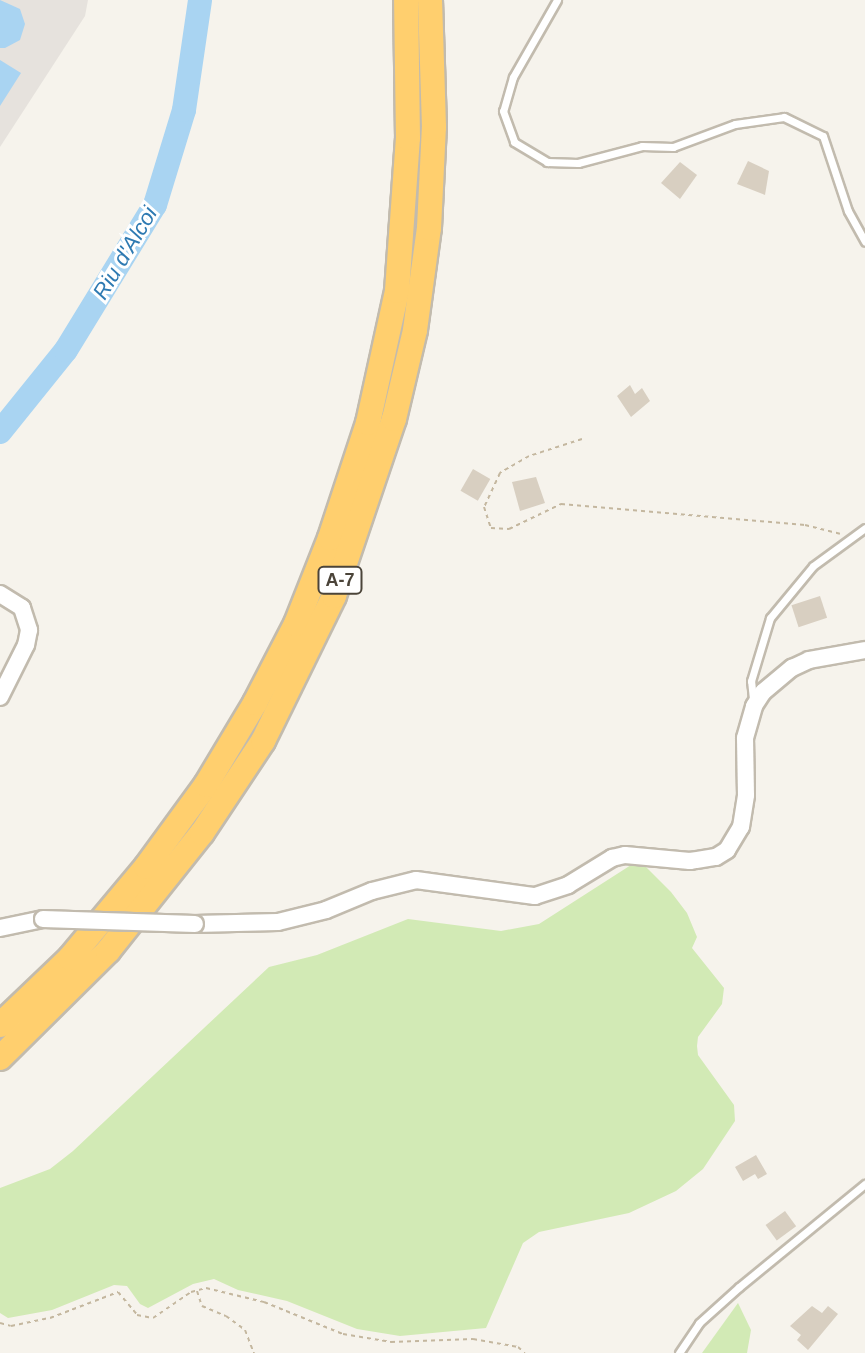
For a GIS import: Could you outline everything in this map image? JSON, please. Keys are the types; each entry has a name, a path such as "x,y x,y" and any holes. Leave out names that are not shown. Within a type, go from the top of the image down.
{"highway":[{"name":"A-7","path":"0,1025 70,958 146,867 206,785 255,703 296,624 330,538 368,423 397,291 410,78 406,0"},
{"name":"A-7","path":"0,1058 108,951 162,888 202,833 263,741 334,596 394,419 415,330 429,228 434,127 430,0"}],"street":[{"path":"0,594 22,608 29,630 0,697"},
{"path":"0,928 43,919 195,924 278,922 416,880 535,896 568,885 612,858 625,855 690,861 716,857 735,838 745,813 745,738 754,706 763,692 792,668 826,655 865,650"}],"lane":[{"path":"557,0 513,77 503,111 514,142 547,162 578,163 642,146 673,147 735,124 784,117 823,136 848,211 865,242"},
{"path":"754,706 751,681 770,618 813,566 865,528"},
{"path":"679,1353 709,1314 865,1184"}],"path":[{"path":"582,439 529,456 500,473 484,507 491,528 509,529 561,504 805,525 853,537"},
{"path":"0,1323 11,1326 50,1318 118,1292 137,1315 153,1318 197,1290 206,1288 264,1302 343,1334 391,1342 473,1339 518,1347 525,1353"},
{"path":"197,1290 202,1306 226,1316 245,1330 254,1353"}],"shaded area":[{"path":"0,0 88,0 85,16 0,147"}],"green space":[{"path":"631,865 646,867 687,913 697,937 692,948 724,988 722,1004 698,1037 697,1046 698,1055 734,1105 735,1121 703,1169 676,1191 629,1213 539,1232 523,1243 486,1328 400,1336 357,1329 287,1301 238,1290 214,1279 193,1284 148,1308 140,1304 127,1286 114,1285 52,1310 8,1318 0,1313 0,1188 50,1169 73,1151 269,967 317,955 408,919 501,931 539,924"},
{"path":"738,1303 751,1330 747,1353 702,1353"}],"water":[{"path":"0,0 20,9 25,24 20,40 5,48 0,48"},
{"path":"0,60 21,73 0,106"}],"building":[{"path":"748,161 769,171 765,195 737,184"},
{"path":"680,162 697,175 680,199 661,183"},
{"path":"630,385 635,394 642,388 650,401 631,417 617,396"},
{"path":"473,469 490,479 478,501 460,491"},
{"path":"536,477 545,503 520,511 512,482"},
{"path":"820,596 827,618 799,627 791,605"},
{"path":"756,1155 767,1174 758,1179 755,1174 743,1181 735,1167"},
{"path":"785,1211 796,1226 777,1240 766,1225"},
{"path":"812,1306 822,1313 828,1306 838,1314 808,1350 797,1340 801,1335 790,1326"}],"waterway":[{"name":"Riu d'Alcoi","path":"0,432 66,350 155,205 184,110 200,0"}]}
